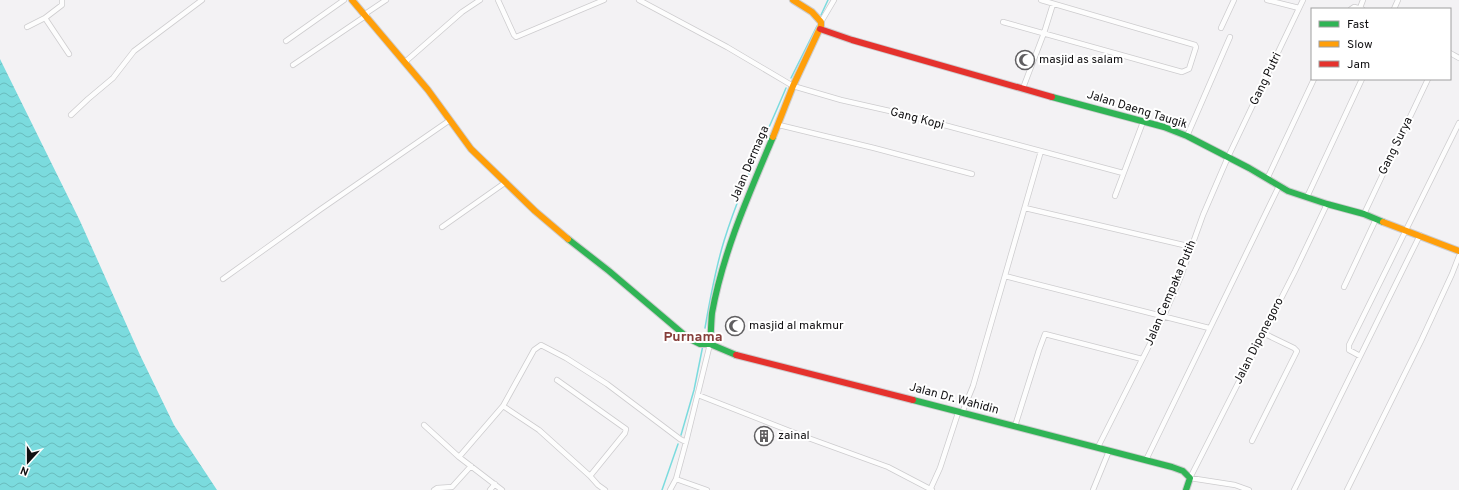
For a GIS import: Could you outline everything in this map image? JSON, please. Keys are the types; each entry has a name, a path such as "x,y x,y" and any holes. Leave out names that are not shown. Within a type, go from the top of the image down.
{"street":[{"path":"27,27 45,18 62,6 62,0"},
{"path":"71,115 113,78 134,51 202,0"},
{"path":"286,41 344,0"},
{"name":"Jalan Dr. Wahidin","path":"352,0 428,90 471,149 535,210 688,338 700,344 710,344 734,354 1146,460 1183,471 1190,478"},
{"path":"293,65 386,0"},
{"path":"405,62 462,12 480,0"},
{"path":"498,0 516,37 604,0"},
{"name":"Gang Kopi","path":"639,0 733,51 793,86 826,96 902,114 1122,173"},
{"path":"793,0 812,12 820,26"},
{"name":"Jalan Dermaga","path":"710,344 710,330 718,285 730,242 793,86 820,26 834,0"},
{"path":"1003,22 1182,72 1189,69 1196,47 1195,45 1041,0"},
{"path":"1221,28 1234,0"},
{"path":"1267,0 1299,8"},
{"name":"Gang Putri","path":"1228,157 1303,0"},
{"path":"1361,8 1363,0"},
{"path":"1023,88 1044,33 1053,4"},
{"path":"45,18 69,54"},
{"name":"Jalan Daeng Taugik","path":"820,26 852,40 1144,122 1187,136 1288,191 1364,214 1459,251"},
{"path":"1187,136 1230,37"},
{"path":"1267,179 1314,80"},
{"path":"1307,197 1362,80"},
{"name":"Gang Surya","path":"1364,214 1428,80"},
{"path":"223,279 450,120"},
{"path":"1115,196 1122,173 1144,122"},
{"path":"1360,356 1349,350 1349,345 1459,123"},
{"path":"778,125 874,148 972,174"},
{"path":"698,395 800,435 888,467 931,490 960,413 974,386 1041,151"},
{"name":"Jalan Cempaka Putih","path":"1098,447 1163,318 1228,157"},
{"path":"442,227 506,182"},
{"path":"1146,460 1279,186"},
{"name":"Jalan Diponegoro","path":"1190,478 1324,214 1327,204"},
{"path":"1025,208 1192,247"},
{"path":"1344,287 1376,219"},
{"path":"1294,490 1420,235"},
{"path":"1347,490 1420,341 1459,256"},
{"path":"1005,276 1163,318 1209,328"},
{"path":"1252,441 1296,352 1294,348 1264,333"},
{"path":"1015,426 1038,350 1045,334 1142,359"},
{"path":"459,457 503,406 534,350 541,344 607,384 686,442"},
{"path":"670,490 676,479 710,344"},
{"path":"557,380 626,428 625,433 590,476"},
{"path":"503,406 539,430 605,490"},
{"path":"424,425 459,457 502,490"},
{"path":"1093,490 1109,451"},
{"path":"434,490 452,487 471,466"},
{"path":"1186,490 1190,478 1235,485 1249,490"},
{"path":"676,479 707,490"},
{"path":"490,490 495,484"}],"water":[{"path":"0,59 80,221 140,355 174,425 217,490 0,490"}],"waterway":[{"path":"821,15 828,0"},
{"path":"791,78 817,26"},
{"path":"705,328 718,263 730,222 786,88"},
{"path":"681,435 694,390 703,345"},
{"path":"662,490 678,444"}],"traffic: fast":[{"path":"1052,97 1164,127 1187,136 1249,168 1288,191 1364,214 1383,222"},
{"path":"736,355 710,344 712,313 730,246 746,202 773,137"},
{"path":"568,239 609,271 688,338 700,344 710,344"},
{"path":"913,400 1172,467 1183,471 1190,478 1186,490"}],"traffic: slow":[{"path":"352,0 428,90 471,149 535,211 568,239"},
{"path":"773,137 793,86 821,26 821,22 812,12 793,0"},
{"path":"1383,222 1459,251"}],"traffic: jam":[{"path":"820,29 852,40 1052,97"},
{"path":"736,355 913,400"}],"place":[{"name":"masjid as salam","path":"1025,60"},
{"name":"masjid al makmur","path":"735,326"},
{"name":"zainal","path":"764,436"}],"district":[{"name":"Purnama","path":"693,337"}]}
